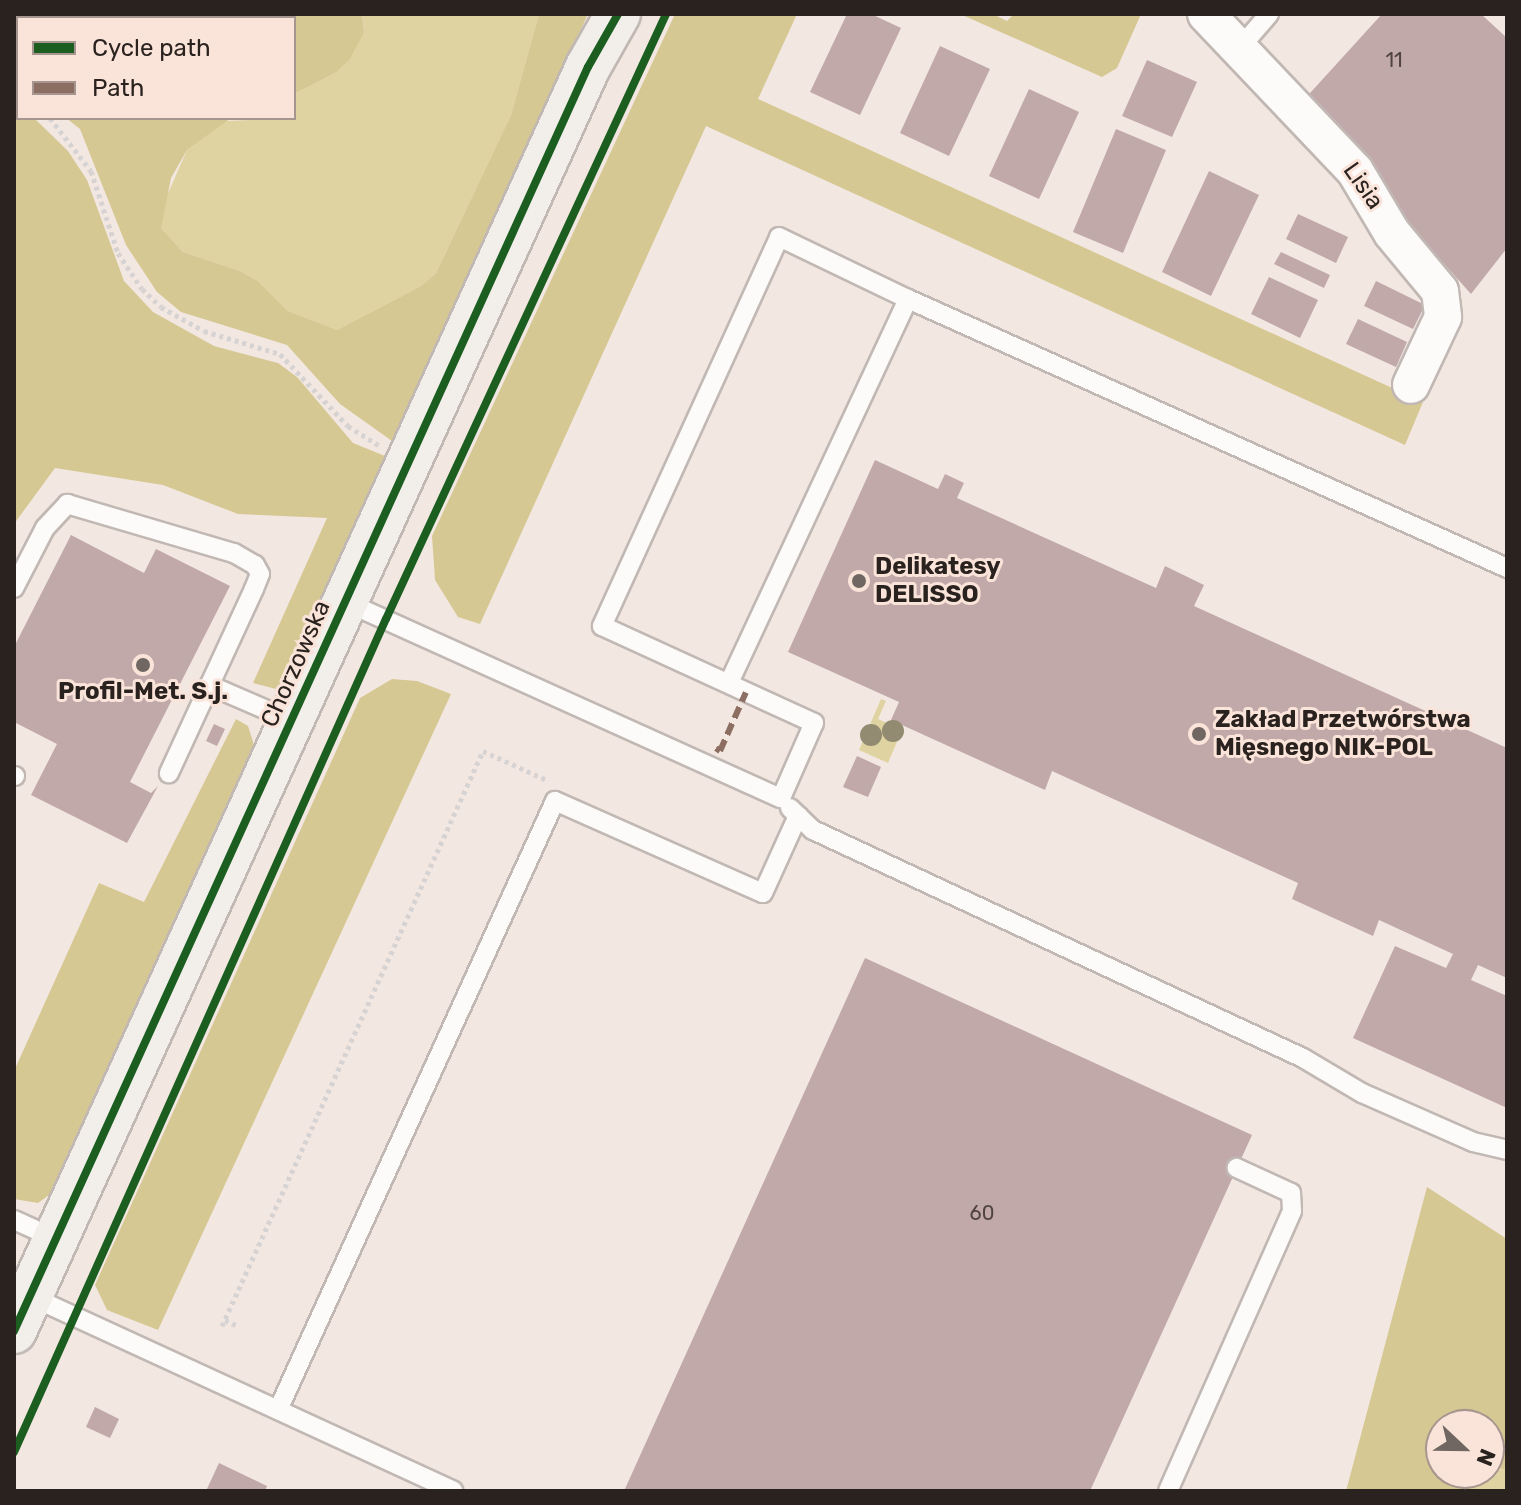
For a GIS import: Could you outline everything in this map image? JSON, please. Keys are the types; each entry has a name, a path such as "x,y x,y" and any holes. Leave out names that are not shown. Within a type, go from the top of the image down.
{"street":[{"name":"Chorzowska","path":"22,1314 588,67 618,14"},
{"name":"Lisia","path":"1206,14 1355,171 1392,233 1440,291 1443,317 1411,385"}],"lane":[{"path":"1239,49 1269,14"},
{"path":"781,798 814,723 602,626 779,237 908,299 1507,568"},
{"path":"729,683 908,299"},
{"path":"14,588 50,520 67,504 246,558 260,574 169,773"},
{"path":"346,602 781,798 813,830 1303,1058 1362,1093 1473,1142 1507,1150"},
{"path":"209,685 292,721"},
{"path":"278,1410 555,801 763,893 798,816"},
{"path":"1168,1491 1292,1211 1291,1193 1237,1168"},
{"path":"14,1220 56,1239"},
{"path":"22,1314 278,1410 453,1491"}],"path":[{"path":"52,120 91,171 118,253 161,307 223,338 280,354 361,436 411,459"},
{"path":"225,1320 238,1326"}],"shaded area":[{"path":"14,14 362,14 364,32 350,59 335,73 296,93 296,16 16,16 16,48"},
{"path":"362,14 539,14 511,115 436,273 421,286 337,330 288,311 258,281 240,271 183,252 161,228 162,207 187,150 225,121 296,120 296,93 335,73 364,32"},
{"path":"539,14 588,14 392,441 340,404 287,345 181,312 157,292 126,245 80,129 69,120 228,120 187,150 171,178 161,228 183,252 240,271 258,281 288,311 337,330 421,286 436,273 511,115"},
{"path":"675,14 797,14 758,99 1423,402 1405,445 706,126 480,624 458,617 435,580 432,536"},
{"path":"960,14 993,14 1007,21 1014,14 1141,14 1117,68 1102,77"},
{"path":"14,103 16,120 36,120 68,151 87,180 124,281 153,312 214,346 278,363 297,377 353,443 385,456 284,685 276,689 253,683 327,518 238,514 163,485 55,468 14,524"},
{"path":"392,679 417,681 451,694 158,1330 107,1310 95,1285 360,698"},
{"path":"881,699 886,701 878,719 902,730 888,763 859,750"},
{"path":"236,719 248,726 254,745 49,1195 38,1203 14,1199 14,1071 99,883 144,902"},
{"path":"1427,1187 1507,1239 1507,1463 1505,1467 1505,1409 1425,1409 1425,1489 1462,1491 1346,1491"},
{"path":"1507,1463 1507,1491 1462,1491 1505,1489"}],"building":[{"path":"847,14 871,14 901,28 860,115 810,92"},
{"path":"1382,14 1481,14 1507,38 1507,248 1471,294 1301,103"},
{"path":"940,46 990,69 949,156 900,133"},
{"path":"1147,60 1197,82 1172,137 1122,116"},
{"path":"1029,89 1079,112 1039,199 989,176"},
{"path":"1116,129 1166,150 1123,253 1073,232"},
{"path":"1209,171 1259,195 1211,296 1162,272"},
{"path":"1298,214 1348,237 1336,263 1286,239"},
{"path":"1281,252 1330,275 1324,288 1274,264"},
{"path":"1269,277 1318,300 1300,338 1251,314"},
{"path":"1376,281 1425,305 1413,329 1364,306"},
{"path":"1358,319 1407,342 1396,367 1346,344"},
{"name":"Zakład Przetwórstwa Mięsnego NIK-POL","path":"875,460 938,489 945,474 964,483 957,498 1156,588 1165,566 1204,585 1194,606 1507,748 1507,978 1478,965 1471,980 1507,996 1507,1108 1353,1038 1395,946 1446,968 1453,954 1379,920 1373,936 1292,899 1298,883 1052,771 1045,790 891,720 899,702 788,652"},
{"path":"71,535 144,573 156,549 230,586 130,782 151,793 158,786 127,843 31,795 57,744 14,722 14,647"},
{"path":"214,724 225,729 217,746 206,741"},
{"path":"857,756 881,767 868,797 843,787"},
{"path":"865,958 1252,1135 1090,1491 624,1491"},
{"path":"95,1407 119,1419 110,1438 86,1427"},
{"path":"219,1463 267,1486 265,1491 206,1491"}],"marked path":[{"path":"716,748 720,751 746,692"}],"cycle path":[{"path":"14,1331 588,67 618,14"},
{"path":"14,1452 386,619 666,14"}],"place":[{"name":"Delikatesy DELISSO","path":"859,581"},
{"name":"Profil-Met. S.j.","path":"143,665"},
{"name":"Zakład Przetwórstwa Mięsnego NIK-POL","path":"1199,734"}]}
